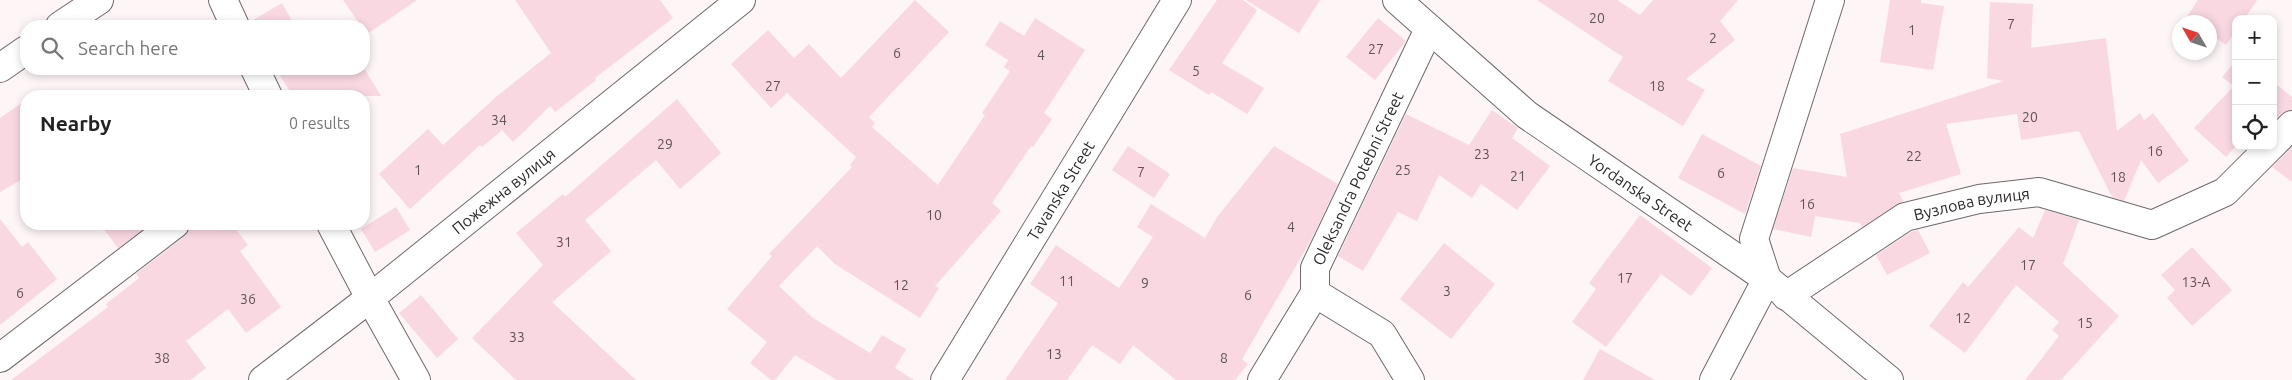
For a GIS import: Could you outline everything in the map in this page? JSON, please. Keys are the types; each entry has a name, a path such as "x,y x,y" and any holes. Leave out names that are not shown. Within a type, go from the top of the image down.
{"street":[{"path":"69,20 98,0"},
{"path":"223,0 232,20"},
{"name":"Пожежна вулиця","path":"264,380 370,298 741,0"},
{"name":"Tavanska Street","path":"945,380 1177,0"},
{"name":"Yordanska Street","path":"1397,0 1527,115 1777,288 1888,380"},
{"path":"1714,380 1777,288 1754,239 1830,0"},
{"name":"Oleksandra Potebni Street","path":"1315,293 1315,268 1429,29"},
{"path":"0,68 20,54"},
{"path":"258,75 265,90"},
{"name":"Вузлова вулиця","path":"2277,140 2292,125"},
{"name":"Вузлова вулиця","path":"1777,288 1905,217 1979,199 2040,192 2152,225 2225,192 2267,150"},
{"path":"0,358 167,230"},
{"path":"335,230 370,298 416,380"},
{"path":"1262,380 1315,293 1382,334 1410,380"}],"building":[{"path":"343,0 417,0 370,32 370,20 357,20"},
{"path":"515,0 660,0 673,18 595,78 596,80 555,112 550,106 513,142 502,130 482,147 480,145 410,209 379,174 428,129 443,145 497,96 551,53"},
{"path":"915,0 949,32 869,117 875,123 872,127 938,185 985,115 982,113 1010,71 1004,67 1008,60 985,45 1000,21 1024,36 1035,18 1085,50 1044,113 1052,119 992,203 1001,211 935,286 939,288 920,318 835,264 817,246 779,286 813,318 870,353 882,335 906,349 895,368 914,380 837,380 795,355 775,380 771,380 750,363 767,342 727,309 772,256 769,254 852,167 850,165 856,157 787,93 771,108 731,64 768,30 794,58 809,44 841,78"},
{"path":"1217,0 1243,0 1257,10 1222,63 1264,88 1247,114 1211,92 1209,95 1169,70"},
{"path":"1246,0 1320,0 1299,33"},
{"path":"1537,0 1617,0 1640,15 1653,0 1738,0 1720,21 1735,40 1686,79 1705,90 1683,126 1608,81 1623,57"},
{"path":"1890,0 1921,0 1921,3 1944,6 1933,70 1880,62"},
{"path":"2198,0 2257,0 2247,15 2232,15 2232,37 2226,45 2217,39 2217,15 2188,15"},
{"path":"1990,2 2033,4 2031,48 2106,38 2117,131 2140,113 2144,120 2153,113 2189,161 2158,183 2141,160 2124,201 2112,197 2079,131 2021,140 2017,114 1946,124 1961,174 1899,193 1903,201 1862,227 1860,223 1815,216 1811,237 1773,229 1793,168 1847,177 1840,134 2004,81 1987,78"},
{"path":"282,3 292,20 253,20"},
{"path":"1378,18 1406,41 1375,80 1346,57"},
{"path":"2232,66 2232,84 2222,77"},
{"path":"280,75 368,75 381,96 370,96 370,90 289,90"},
{"path":"2277,85 2292,97 2292,110 2281,114 2277,118"},
{"path":"2232,88 2232,150 2226,157 2194,128"},
{"path":"677,99 721,153 680,189 656,160 585,220 611,251 552,302 636,380 516,380 472,338 543,265 516,233 563,194 565,197"},
{"path":"20,104 20,180 0,192 0,118"},
{"path":"1492,110 1518,128 1512,138 1550,166 1517,210 1481,184 1472,198 1439,175 1417,221 1398,212 1363,271 1338,256 1406,114 1469,145"},
{"path":"1702,134 1761,166 1745,214 1678,178"},
{"path":"1128,146 1170,174 1154,198 1112,170"},
{"path":"1274,146 1338,184 1311,240 1242,359 1248,364 1235,380 1176,380 1133,345 1120,364 1092,345 1067,380 1005,380 1058,303 1030,284 1056,245 1119,288 1153,237 1137,227 1151,204 1205,238 1217,217"},
{"path":"2292,147 2292,182 2272,167"},
{"path":"396,207 410,230 375,252 362,230 370,230 370,223"},
{"path":"2045,210 2079,220 2063,264 2119,316 2061,380 2025,380 2059,336 2052,330 2059,322 2016,285 1965,353 1929,326 1963,282 1968,287 2019,227 2033,238"},
{"path":"1640,215 1712,268 1691,296 1661,274 1606,347 1572,322 1596,289 1589,283"},
{"path":"0,219 22,247 28,242 57,279 0,325"},
{"path":"104,230 142,230 118,248"},
{"path":"189,230 237,230 248,245 240,251 281,307 246,333 228,309 186,341 206,368 190,380 11,380 108,307 106,304 139,278 136,274 185,236"},
{"path":"1918,230 1930,253 1887,275 1876,255 1911,232"},
{"path":"1444,243 1495,284 1451,339 1400,299"},
{"path":"2192,247 2232,290 2192,326 2167,298 2175,290 2161,275"},
{"path":"421,295 458,339 437,358 399,313"},
{"path":"1600,349 1655,380 1583,380"}]}
